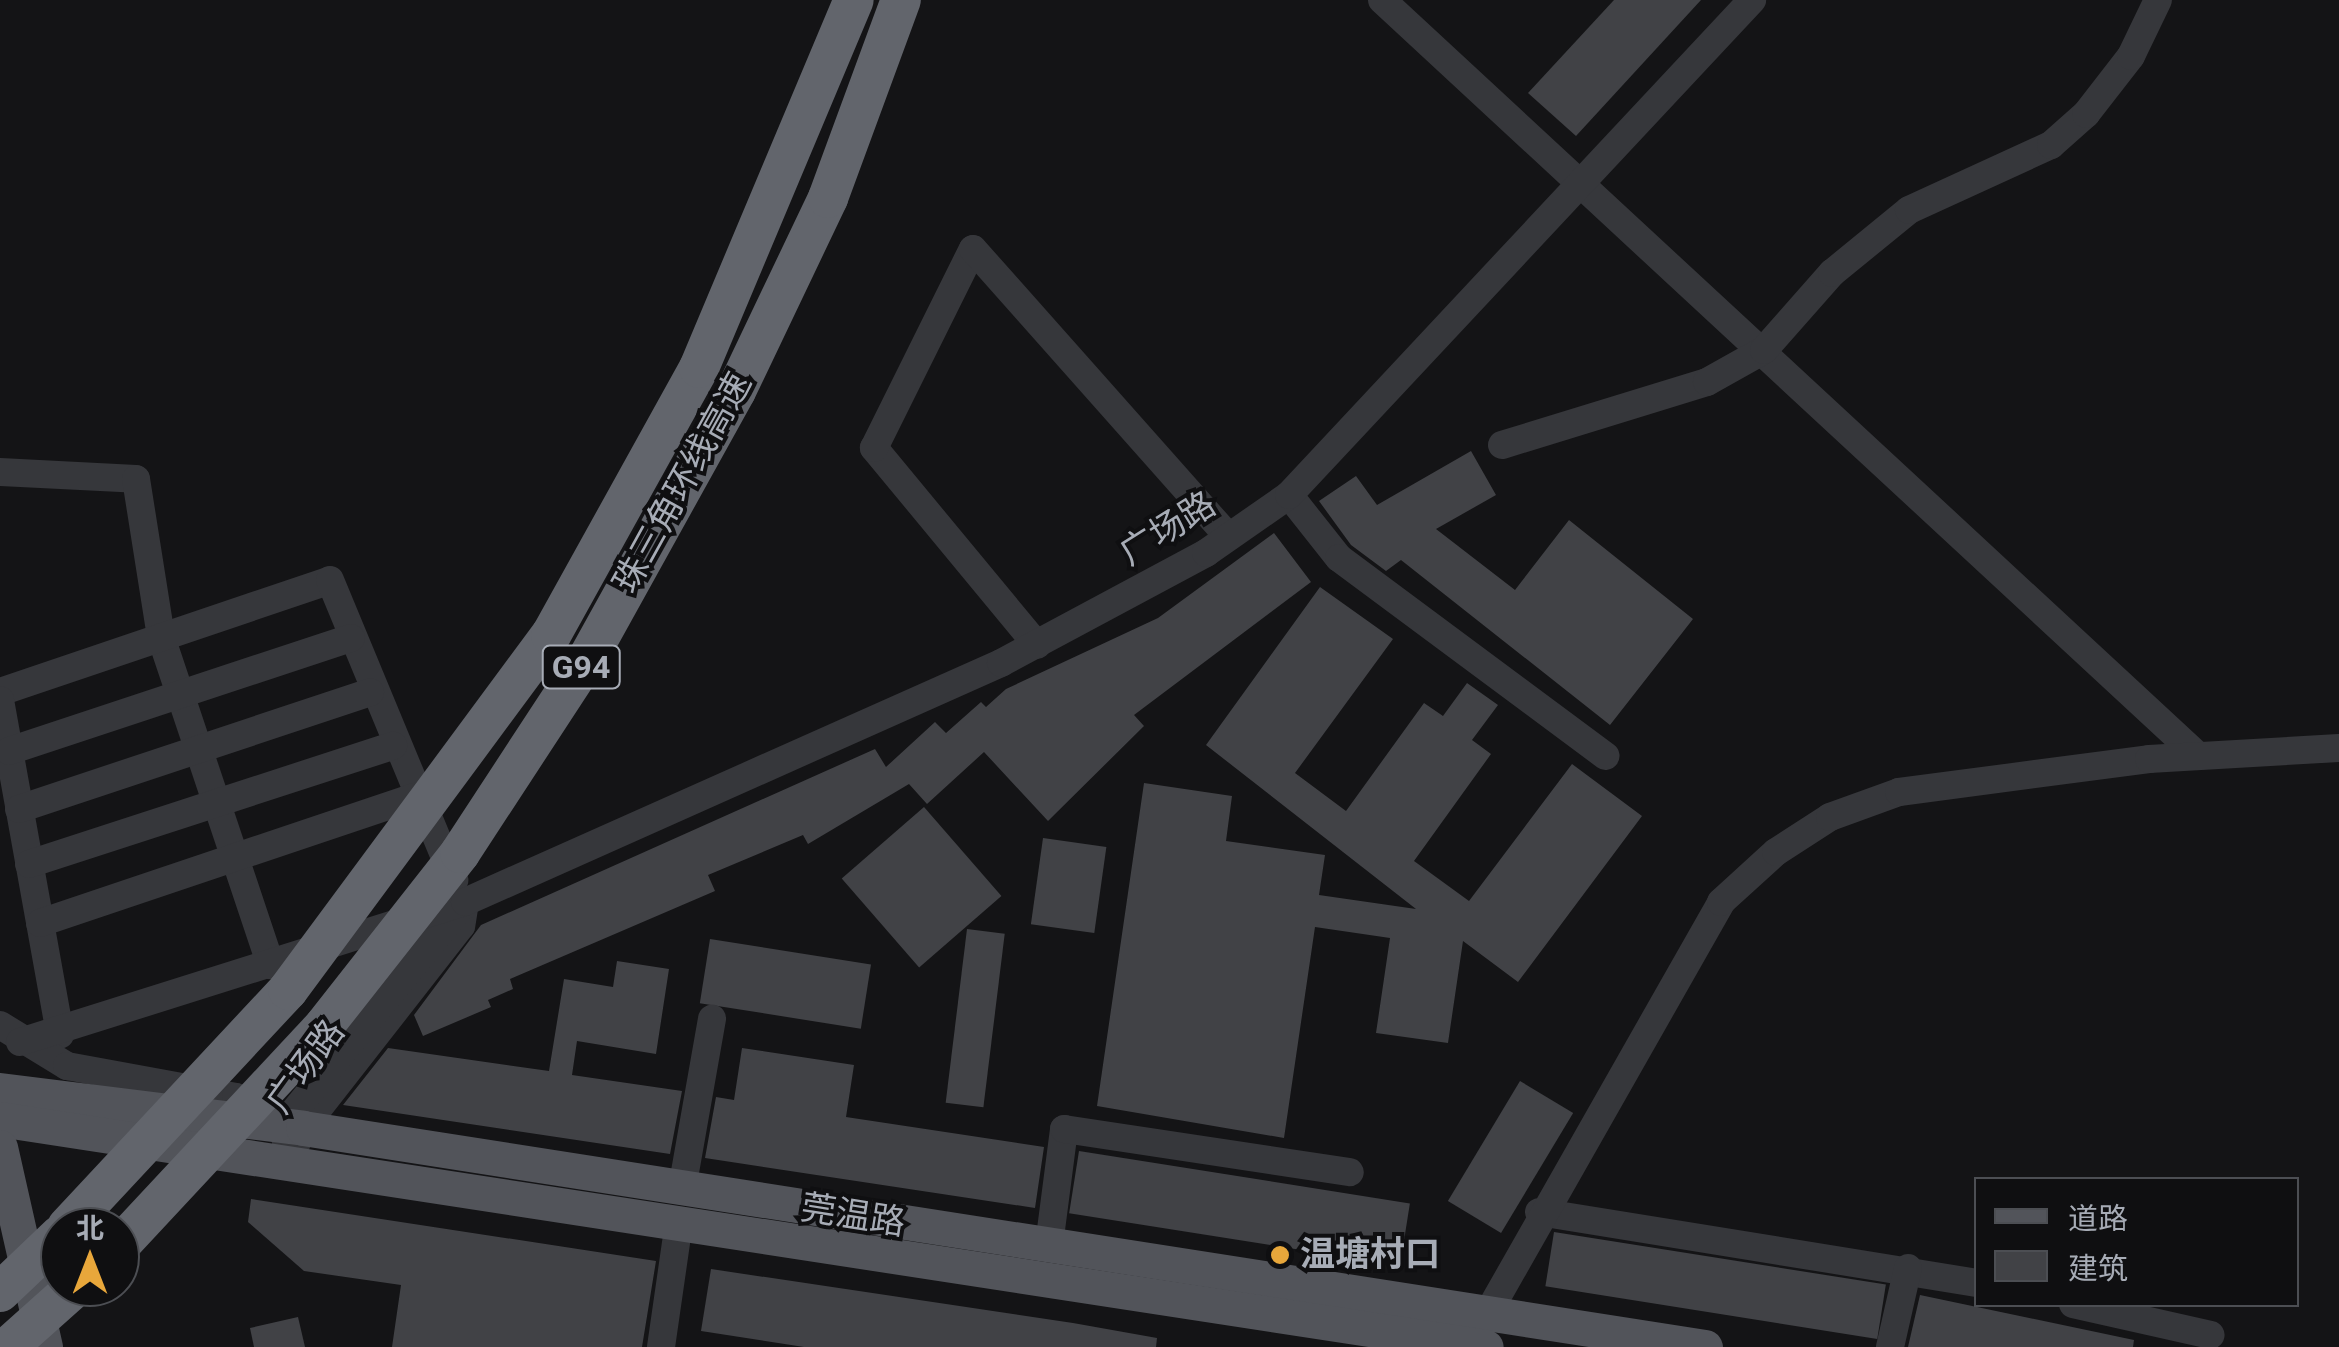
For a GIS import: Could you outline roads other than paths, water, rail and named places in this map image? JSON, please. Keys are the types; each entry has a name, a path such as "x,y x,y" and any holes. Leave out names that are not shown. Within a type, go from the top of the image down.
{"highway":[{"name":"珠三角环线高速","path":"87,1207 288,990 552,634 698,368 854,0"},
{"name":"珠三角环线高速","path":"140,1223 324,1026 460,852 589,656 753,356 828,198 902,0"},
{"path":"0,1292 40,1253"},
{"path":"8,1347 53,1307"}],"main road":[{"name":"莞温路","path":"0,1090 293,1126 680,1206 1479,1338 1705,1347"},
{"name":"莞温路","path":"0,1120 289,1161 1049,1245 1479,1338"},
{"path":"0,1147 4,1206 45,1347"}],"street":[{"path":"1382,0 1586,180 2196,754"},
{"name":"广场路","path":"10,1033 60,1035 465,902 1038,645 1229,537 1289,495 1752,0"},
{"path":"1502,445 1707,382 1764,350 1832,273 1909,210 2050,145 2074,125 2131,56 2158,0"},
{"path":"1038,645 874,448 973,249 1229,537"},
{"path":"0,472 136,479 161,638 271,965"},
{"path":"1289,495 1339,558 1606,756"},
{"path":"0,692 330,580 392,746 465,902"},
{"path":"9,751 351,638"},
{"path":"19,809 370,692"},
{"path":"0,700 60,1035"},
{"path":"29,864 392,746"},
{"path":"1479,1338 1504,1272 1721,902 1776,852 1830,817 1900,792 2196,754 2339,748"},
{"path":"40,922 415,797"},
{"name":"广场路","path":"289,1161 293,1126 462,926 465,902"},
{"path":"661,1347 712,1020"},
{"path":"10,1033 67,1066 236,1097 293,1126"},
{"path":"1049,1245 1064,1128 1350,1172"},
{"path":"1539,1212 1908,1268 1974,1283"},
{"path":"1890,1347 1908,1268"},
{"path":"2086,1307 2211,1335"}],"place":[{"name":"温塘村口","path":"1280,1255"}]}
